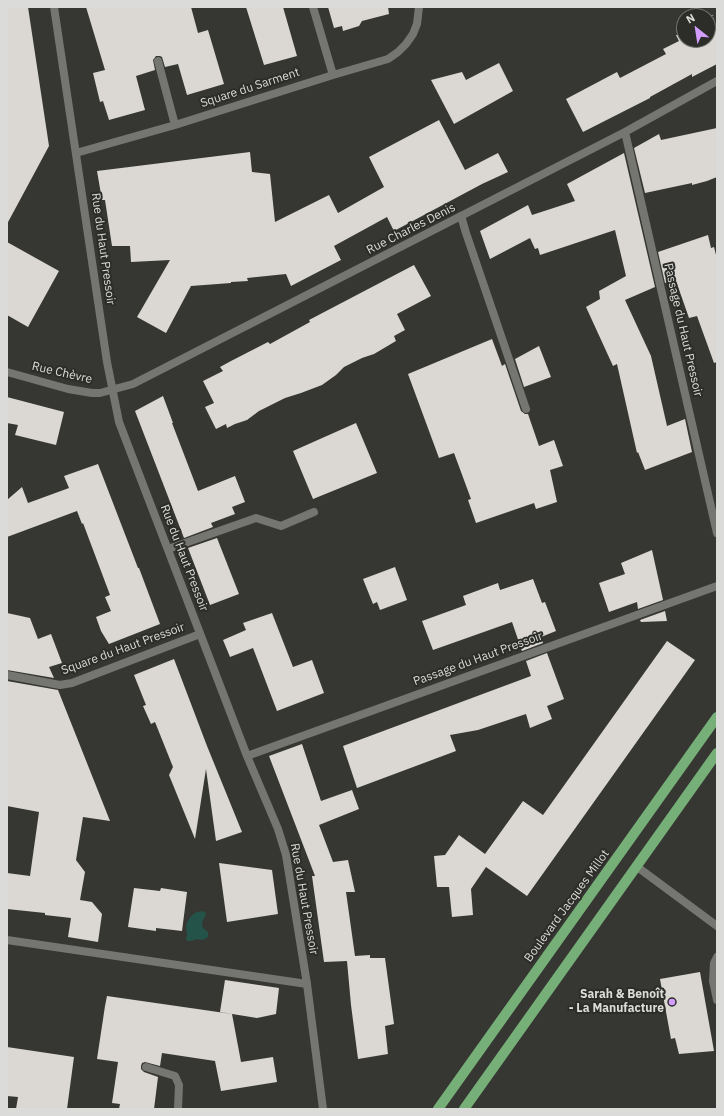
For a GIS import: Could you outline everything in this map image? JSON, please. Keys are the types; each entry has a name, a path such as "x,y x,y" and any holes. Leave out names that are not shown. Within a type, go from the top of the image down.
{"main road":[{"name":"Boulevard Jacques Millot","path":"438,1109 717,717"},
{"path":"464,1109 717,753"}],"street":[{"name":"Rue du Haut Pressoir","path":"54,7 107,362 119,422 247,756 278,829 286,855 307,984 323,1109"},
{"path":"314,7 333,75"},
{"name":"Square du Sarment","path":"76,153 175,125 388,59 398,52 413,34 417,24 418,7"},
{"path":"158,61 175,125"},
{"name":"Rue Charles Denis","path":"112,389 133,384 625,132 717,81"},
{"name":"Passage du Haut Pressoir","path":"625,132 717,533"},
{"path":"461,216 526,409"},
{"name":"Rue Chèvre","path":"7,372 68,389 92,393 100,393 112,389"},
{"path":"168,549 256,518 281,526 314,512"},
{"name":"Passage du Haut Pressoir","path":"247,756 717,586"},
{"name":"Square du Haut Pressoir","path":"7,675 60,685 72,683 200,634"},
{"path":"636,866 717,926"},
{"path":"7,940 307,984"},
{"path":"717,957 714,963 713,982 717,1000"},
{"path":"146,1067 175,1076 179,1085 178,1109"}],"shaded area":[{"path":"202,911 205,912 206,915 202,925 208,932 208,937 203,940 197,939 187,941 187,922 192,915"}],"building":[{"path":"7,7 28,7 49,146 7,224"},
{"path":"86,7 191,7 198,33 208,30 224,84 187,95 178,64 165,67 162,57 156,56 153,60 155,70 136,76 145,110 109,120 103,101 100,102 93,73 105,70"},
{"path":"246,7 283,7 297,56 264,65"},
{"path":"328,7 388,7 389,14 362,21 359,26 343,31 342,26 334,28"},
{"path":"716,30 717,64 692,77 692,74 650,98 583,132 566,99 617,72 620,78 666,54 663,49 676,42 676,48 716,48"},
{"path":"499,63 513,91 454,124 431,80 462,72 466,80"},
{"path":"439,120 465,170 498,153 508,172 482,184 394,231 387,217 334,246 341,260 291,286 286,274 247,278 248,281 191,286 166,333 137,317 170,260 131,262 130,246 112,246 105,200 102,200 97,171 250,152 252,172 270,174 275,222 329,195 338,213 384,187 369,157"},
{"path":"717,128 717,177 692,185 692,183 645,193 634,148 659,134 661,140"},
{"path":"624,153 655,287 625,300 651,356 667,426 685,419 692,452 645,470 638,452 637,453 617,364 613,366 586,307 600,299 599,291 626,276 615,230 540,255 538,248 535,249 530,238 490,259 480,231 528,205 532,215 575,201 567,184"},
{"path":"708,235 711,248 714,247 717,259 717,362 714,363 697,316 689,318 675,278 665,283 658,252"},
{"path":"7,242 59,271 28,327 7,315"},
{"path":"414,265 431,296 397,314 405,330 394,336 396,341 374,354 344,367 322,385 285,398 259,411 247,420 227,428 226,424 216,429 205,407 214,403 203,381 223,371 220,367 268,342 270,344 310,322 309,320"},
{"path":"492,339 502,366 505,364 521,411 528,414 539,446 554,440 563,466 550,470 557,502 536,509 534,503 476,523 468,500 471,499 454,453 439,458 408,374"},
{"path":"539,346 551,377 524,387 515,359"},
{"path":"163,396 198,491 235,476 245,502 232,507 235,514 211,523 213,527 184,538 135,411"},
{"path":"7,397 64,412 56,445 15,435 18,425 7,423"},
{"path":"356,423 377,473 313,499 293,451"},
{"path":"98,464 160,624 109,644 101,631 96,617 111,611 105,597 110,595 77,511 7,537 7,500 22,487 28,503 69,488 64,476"},
{"path":"217,538 239,594 210,605 188,548"},
{"path":"652,550 663,600 638,609 637,602 609,612 599,583 625,574 621,563"},
{"path":"395,567 407,600 380,610 377,602 373,604 363,579"},
{"path":"533,579 542,603 545,602 556,631 541,637 543,643 522,651 512,622 433,650 422,621 466,605 463,596 498,583 500,590"},
{"path":"665,611 667,621 641,622 640,620"},
{"path":"7,613 30,618 38,639 51,634 62,663 49,667 54,678 7,670"},
{"path":"272,613 293,667 312,660 324,693 277,711 253,648 230,657 223,640 246,630 243,623"},
{"path":"667,641 695,660 527,896 486,867 471,889 473,915 452,917 449,887 437,887 434,856 445,855 459,835 485,854 523,801 543,815"},
{"path":"547,653 564,699 547,706 552,719 530,728 526,714 478,730 450,735 456,751 357,788 343,746 531,676 526,661"},
{"path":"174,659 242,832 216,841 206,769 195,839 169,775 173,767 155,722 151,724 143,706 146,705 134,675"},
{"path":"7,681 58,690 110,821 83,817 76,860 85,872 80,900 92,902 102,914 98,942 68,937 71,918 45,915 45,913 7,909 7,873 30,876 39,812 7,806"},
{"path":"302,744 321,801 352,790 359,809 319,825 333,862 348,860 355,892 346,892 355,956 370,955 370,958 385,958 394,1024 385,1026 388,1054 358,1059 347,961 324,962 312,876 315,876 269,756"},
{"path":"219,863 272,870 278,914 227,922"},
{"path":"134,888 160,891 161,888 187,892 182,931 156,928 156,931 128,927"},
{"path":"700,972 714,1051 679,1054 675,1038 671,1039 660,979"},
{"path":"225,980 279,988 276,1014 257,1018 220,1012"},
{"path":"107,996 232,1014 241,1062 273,1057 277,1082 221,1091 215,1061 162,1053 160,1066 145,1062 142,1063 141,1066 141,1069 144,1072 158,1077 154,1109 119,1109 120,1104 112,1103 118,1062 97,1059"},
{"path":"7,1047 74,1057 67,1109 16,1109 18,1097 7,1096"}],"place":[{"name":"Sarah & Benoît - La Manufacture","path":"672,1002"}]}
